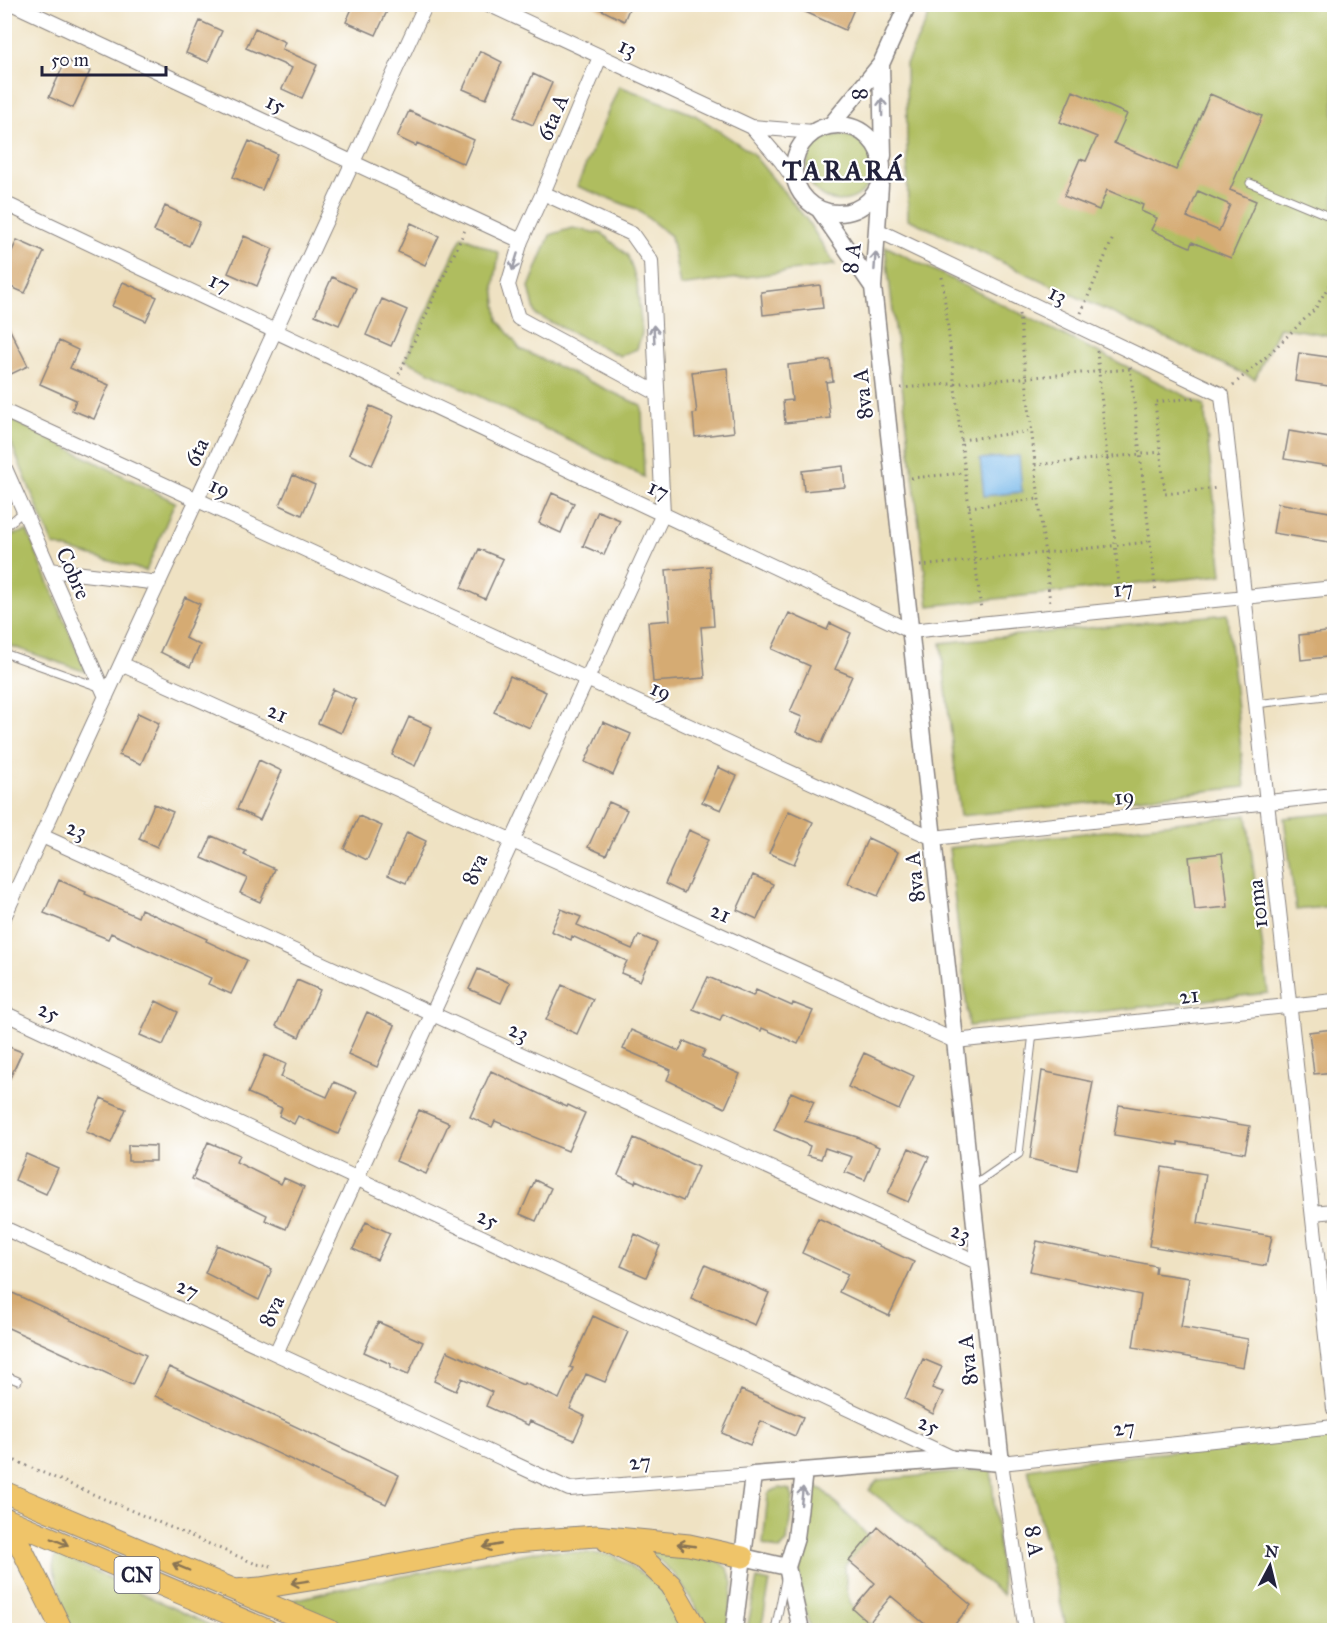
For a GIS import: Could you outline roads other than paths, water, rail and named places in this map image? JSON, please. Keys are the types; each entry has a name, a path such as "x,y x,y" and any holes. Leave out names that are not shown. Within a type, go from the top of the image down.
{"highway":[{"name":"CN","path":"4,1492 329,1630"},
{"path":"6,1519 63,1630"},
{"name":"CN","path":"6,1519 267,1630"},
{"path":"235,1590 342,1575 514,1542 596,1536 689,1545 743,1557"},
{"path":"596,1536 645,1560 671,1585 698,1630"}],"street":[{"name":"15","path":"13,4 521,241"},
{"name":"6ta","path":"4,917 42,836 104,692 121,664 159,583 426,4"},
{"name":"13","path":"488,4 752,127 814,132"},
{"path":"881,64 908,4"},
{"name":"6ta A","path":"600,57 521,241 508,285 518,318 657,393"},
{"name":"8","path":"831,125 881,64"},
{"name":"8","path":"881,64 883,166"},
{"path":"831,125 846,125 860,130 872,139 880,151 883,166 880,184 873,197 862,207 848,212 833,213 819,209 808,202 795,181 796,153 803,141 814,132 831,125"},
{"name":"13","path":"752,127 795,181"},
{"name":"8 A","path":"873,287 880,184"},
{"name":"8va","path":"276,1353 663,514 651,261 632,234 543,193"},
{"name":"17","path":"4,203 910,631 1335,588"},
{"name":"8 A","path":"819,209 873,287"},
{"name":"13","path":"877,230 1222,395"},
{"name":"8va A","path":"873,287 1001,1463"},
{"name":"10ma","path":"1222,395 1335,1409"},
{"name":"19","path":"4,411 933,838 1335,795"},
{"name":"Cobre","path":"4,466 104,692"},
{"path":"50,570 159,583"},
{"name":"21","path":"121,664 955,1041 1335,1001"},
{"name":"23","path":"42,836 979,1263"},
{"name":"25","path":"4,1014 955,1459"},
{"path":"1313,1214 1335,1211"},
{"name":"27","path":"4,1228 569,1489 955,1459 1001,1463 1335,1427"},
{"name":"8 A","path":"1001,1463 1025,1628"},
{"path":"801,1630 787,1567 796,1538 804,1471"},
{"path":"734,1630 753,1475"},
{"path":"743,1557 787,1567"}],"lane":[{"path":"1251,183 1335,218"},
{"path":"4,528 24,511"},
{"path":"4,653 104,692"},
{"path":"1256,704 1335,695"},
{"path":"971,1188 1019,1154 1034,1033"},
{"path":"4,1375 18,1381"},
{"path":"775,1630 787,1567"}],"water":[{"path":"1019,456 1022,492 984,496 980,459"}],"district":[{"name":"TARARÁ","path":"844,170"}]}
